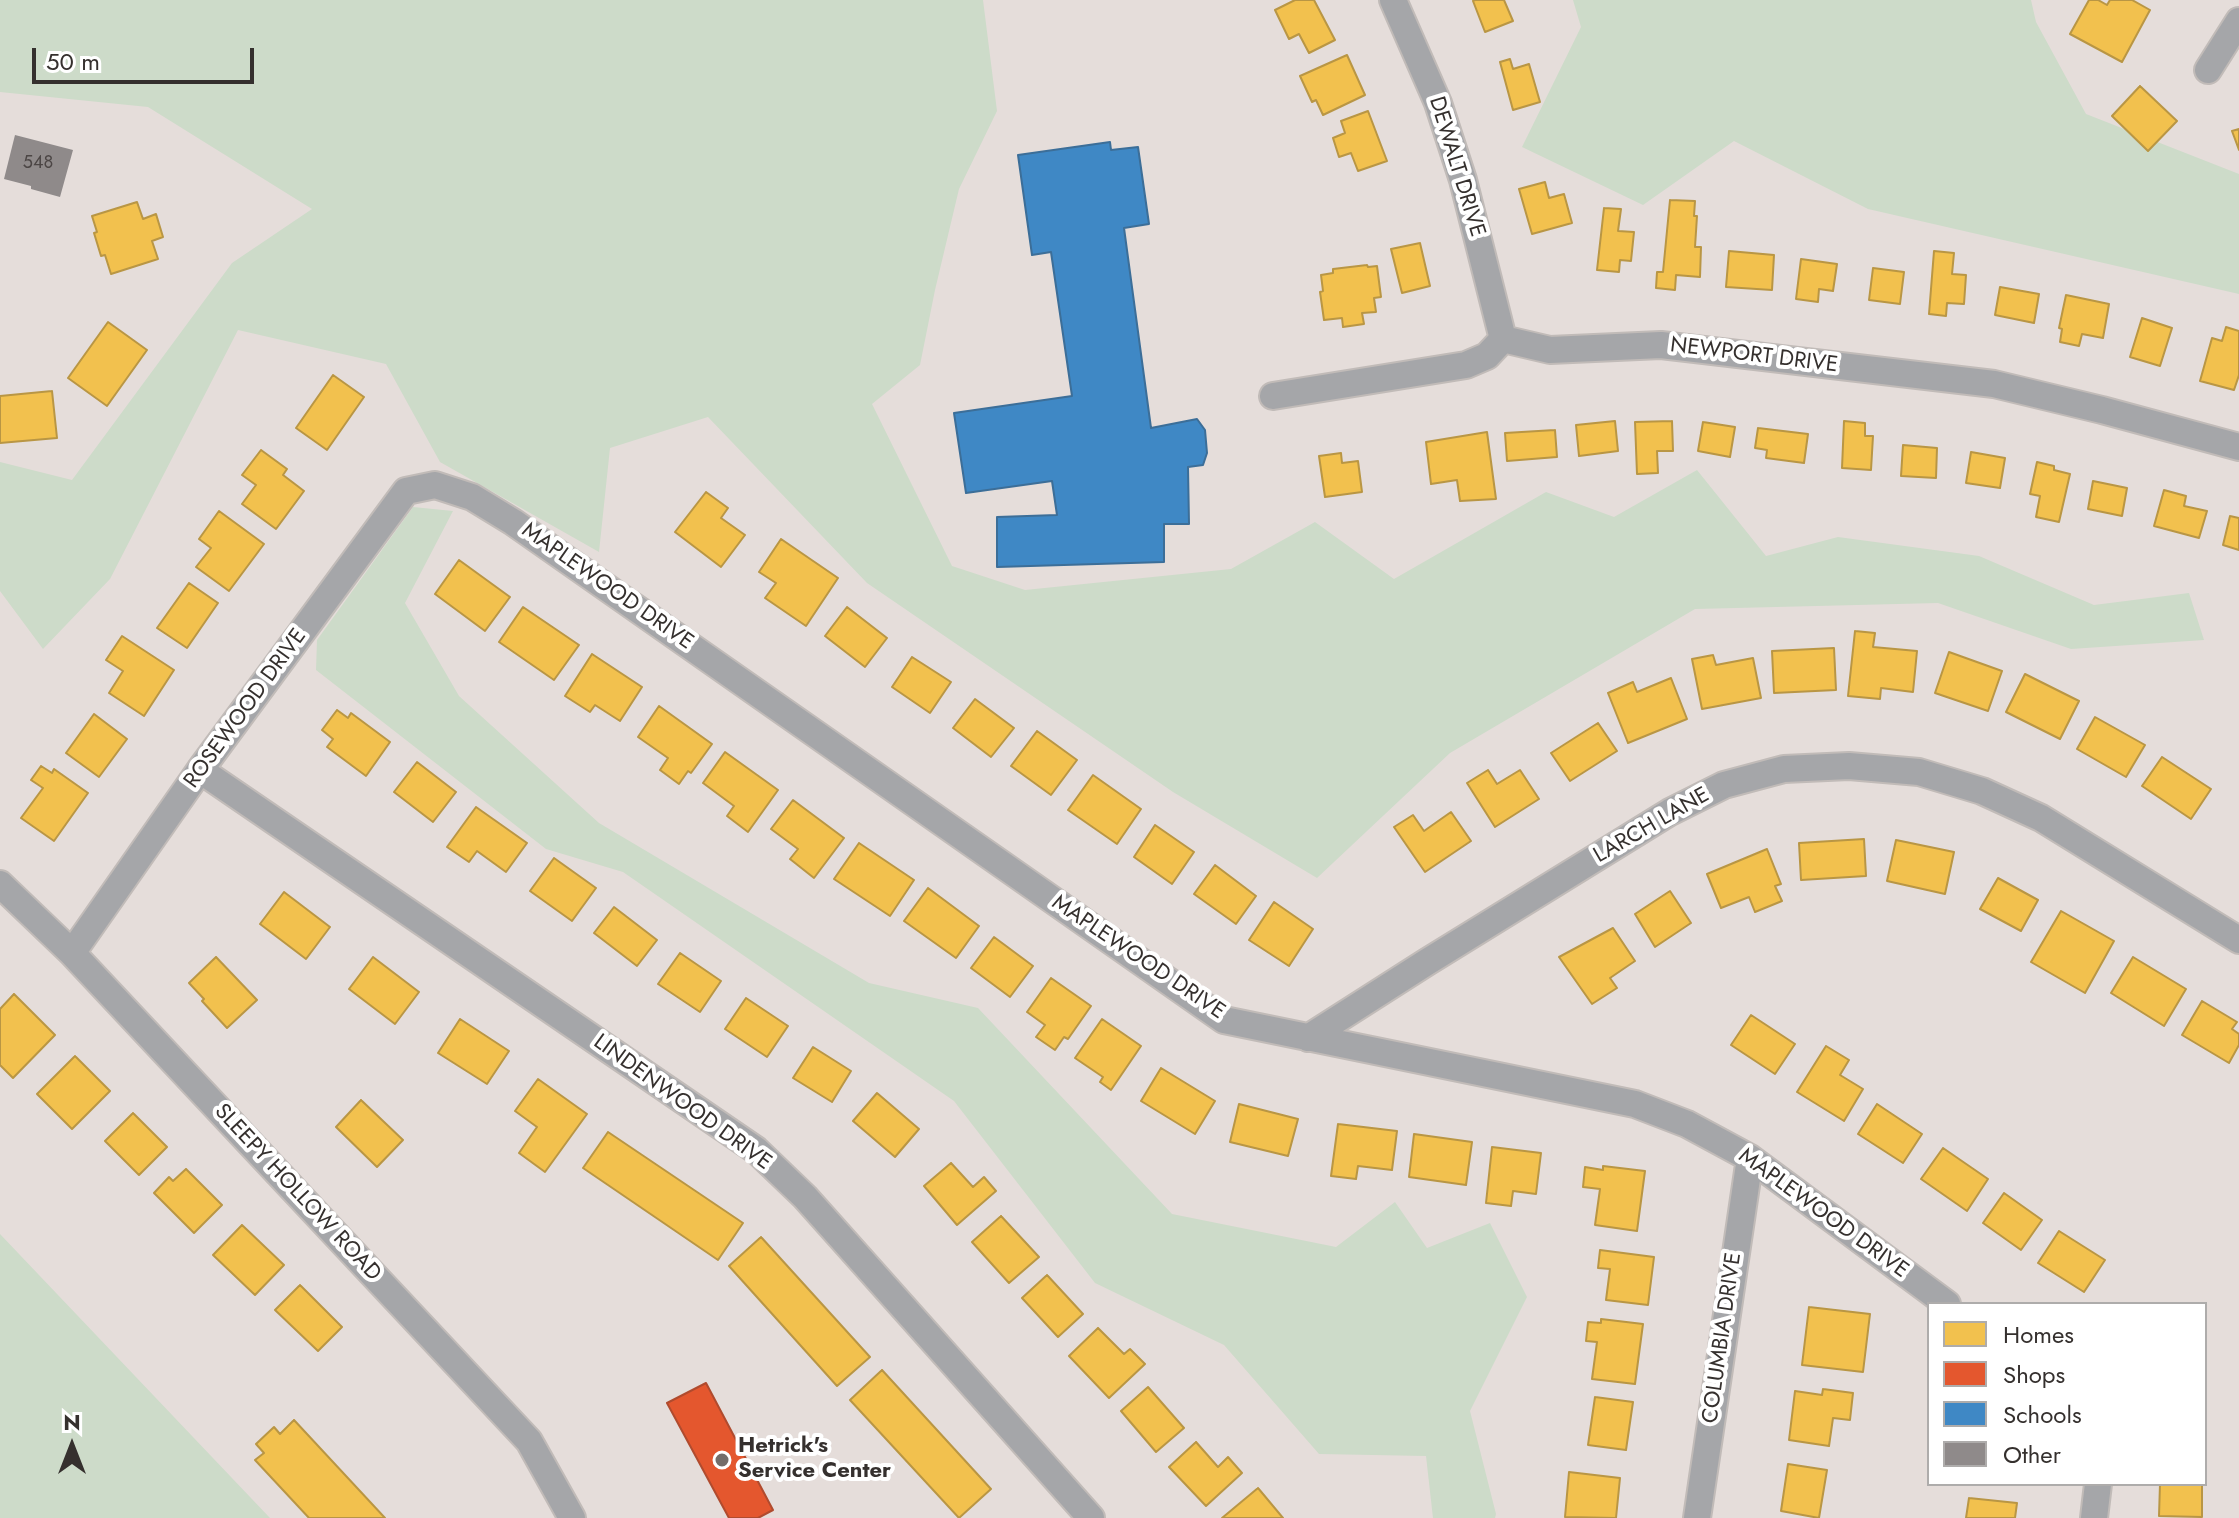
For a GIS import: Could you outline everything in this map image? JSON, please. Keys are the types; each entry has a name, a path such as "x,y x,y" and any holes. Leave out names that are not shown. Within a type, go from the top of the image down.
{"street":[{"name":"DEWALT DRIVE","path":"1393,0 1438,103 1463,180 1503,339"},
{"path":"2208,70 2239,21"},
{"path":"1273,396 1466,365 1487,356 1503,339"},
{"name":"NEWPORT DRIVE","path":"1503,339 1550,350 1661,345 1994,384 2239,447"},
{"name":"ROSEWOOD DRIVE","path":"72,953 200,770 406,491 435,485"},
{"name":"MAPLEWOOD DRIVE","path":"435,485 472,497 513,522 1224,1020 1635,1104 1687,1124 1750,1158 1944,1302"},
{"name":"LARCH LANE","path":"1308,1038 1670,812 1724,785 1784,769 1849,766 1919,772 1982,791 2041,818 2239,940"},
{"name":"LINDENWOOD DRIVE","path":"200,770 756,1150 805,1197 1091,1518"},
{"name":"SLEEPY HOLLOW ROAD","path":"0,884 72,953 529,1441 572,1518"},
{"name":"COLUMBIA DRIVE","path":"1697,1518 1750,1158"},
{"path":"2094,1518 2098,1486"}],"green space":[{"path":"0,0 983,0 997,111 959,189 920,365 872,404 952,566 1025,590 1231,569 1315,522 1394,579 1546,492 1614,517 1697,470 1766,556 1838,537 1979,556 2094,605 2189,593 2204,640 2071,649 1938,603 1695,609 1450,753 1317,878 1173,792 867,583 708,417 610,448 599,552 440,462 386,364 238,330 110,579 43,649 0,591 0,462 72,480 232,263 312,209 148,107 0,92"},
{"path":"1573,0 2031,0 2036,22 2086,114 2239,174 2239,294 1868,209 1734,141 1643,205 1522,147 1581,27"},
{"path":"413,507 453,511 405,603 459,696 599,823 869,983 978,1008 1172,1214 1336,1247 1395,1202 1427,1248 1490,1223 1527,1297 1470,1411 1495,1518 1433,1518 1426,1456 1319,1454 1224,1345 1095,1283 954,1101 623,872 546,849 316,670 317,640"},
{"path":"0,1234 270,1518 0,1518"}],"building: Homes":[{"path":"1295,0 1314,0 1335,40 1309,53 1299,34 1289,39 1275,10"},
{"path":"1475,0 1504,0 1513,21 1485,32"},
{"path":"2089,0 2098,0 2107,5 2110,0 2132,0 2150,10 2122,62 2070,34"},
{"path":"1347,55 1365,95 1323,115 1316,100 1312,102 1300,76"},
{"path":"1510,59 1513,69 1529,64 1540,102 1513,110 1500,62"},
{"path":"2140,86 2177,121 2148,151 2112,116"},
{"path":"1368,111 1387,161 1358,171 1351,153 1339,157 1333,138 1345,133 1341,121"},
{"path":"2239,129 2239,150 2232,131"},
{"path":"1545,182 1549,198 1564,194 1572,223 1532,234 1519,189"},
{"path":"1670,200 1695,201 1695,247 1701,247 1700,277 1676,275 1675,290 1656,288 1657,272 1663,272"},
{"path":"137,202 143,219 156,214 163,237 152,241 158,259 111,274 105,255 101,256 92,216"},
{"path":"1604,208 1621,209 1618,231 1634,232 1631,261 1620,260 1619,272 1597,270"},
{"path":"1420,243 1430,286 1402,293 1391,249"},
{"path":"1729,251 1774,255 1772,290 1726,287"},
{"path":"1934,251 1954,253 1952,274 1966,275 1964,304 1947,303 1946,316 1929,314"},
{"path":"1801,259 1837,264 1833,291 1819,289 1818,302 1796,299"},
{"path":"1377,266 1381,297 1374,298 1376,312 1362,313 1364,324 1343,327 1342,318 1324,320 1321,275 1333,273 1333,269"},
{"path":"1873,268 1904,272 1900,304 1869,300"},
{"path":"2000,287 2039,294 2034,323 1995,315"},
{"path":"2066,295 2109,304 2103,338 2082,334 2079,346 2060,342 2062,329 2059,328"},
{"path":"2142,318 2172,328 2160,366 2130,357"},
{"path":"108,322 147,350 107,406 68,378"},
{"path":"2226,327 2239,331 2239,375 2234,390 2200,381 2212,338 2222,341"},
{"path":"333,375 364,397 327,450 296,428"},
{"path":"52,391 57,438 0,443 0,396"},
{"path":"1615,421 1618,451 1579,456 1576,425"},
{"path":"1672,421 1673,451 1657,451 1658,473 1637,474 1635,422"},
{"path":"1844,421 1865,423 1865,436 1873,436 1871,470 1842,468"},
{"path":"1703,422 1735,427 1730,457 1698,451"},
{"path":"1758,428 1808,434 1804,463 1766,458 1767,450 1755,448"},
{"path":"1555,430 1557,457 1507,461 1505,433"},
{"path":"1487,432 1496,499 1460,501 1457,480 1431,484 1426,442"},
{"path":"1903,445 1937,448 1936,478 1901,476"},
{"path":"261,450 287,469 283,475 304,491 276,529 242,504 256,485 242,475"},
{"path":"1971,452 2005,458 2000,488 1966,483"},
{"path":"1341,453 1342,463 1358,461 1362,492 1325,497 1319,456"},
{"path":"2037,462 2070,474 2059,522 2036,517 2040,496 2030,494"},
{"path":"2093,481 2127,488 2122,516 2088,509"},
{"path":"2164,490 2186,496 2184,506 2207,511 2199,538 2154,526"},
{"path":"706,492 728,508 721,518 745,535 721,567 675,532"},
{"path":"219,511 264,544 229,591 196,567 211,548 199,539"},
{"path":"2230,516 2239,518 2239,550 2223,545"},
{"path":"781,539 838,578 806,626 765,598 776,583 759,572"},
{"path":"459,560 510,597 485,631 435,594"},
{"path":"189,583 218,603 187,648 157,628"},
{"path":"523,607 579,645 554,680 499,642"},
{"path":"847,607 887,638 865,667 825,636"},
{"path":"1855,631 1875,633 1873,647 1917,651 1913,692 1881,688 1880,699 1848,696"},
{"path":"122,636 174,670 144,716 109,693 123,671 106,660"},
{"path":"1834,648 1836,690 1774,693 1772,651"},
{"path":"1949,652 2002,671 1988,711 1935,693"},
{"path":"592,654 642,687 620,721 595,705 590,712 565,696"},
{"path":"1713,655 1716,665 1753,658 1761,698 1702,709 1692,659"},
{"path":"912,657 951,682 930,713 892,687"},
{"path":"2025,674 2079,701 2060,739 2006,712"},
{"path":"1671,678 1687,719 1628,743 1608,693 1633,682 1637,692"},
{"path":"975,699 1014,728 991,757 953,728"},
{"path":"659,706 712,744 679,784 660,770 668,758 638,737"},
{"path":"337,710 348,718 351,713 390,742 366,776 327,747 333,739 322,730"},
{"path":"94,714 127,739 99,777 66,753"},
{"path":"2095,717 2145,745 2126,777 2077,749"},
{"path":"1598,723 1617,751 1570,781 1551,753"},
{"path":"1037,731 1077,760 1051,795 1011,766"},
{"path":"725,752 778,790 748,832 727,816 734,806 703,783"},
{"path":"2162,757 2211,789 2191,819 2142,786"},
{"path":"417,762 456,792 433,822 394,792"},
{"path":"41,766 52,773 54,769 88,793 54,841 21,818 43,788 31,780"},
{"path":"1488,770 1497,784 1520,770 1539,799 1495,827 1467,783"},
{"path":"1093,775 1141,809 1117,844 1068,810"},
{"path":"793,800 844,838 814,878 790,859 798,849 771,829"},
{"path":"476,807 527,843 506,872 477,851 469,862 447,847"},
{"path":"1451,812 1471,841 1425,872 1394,827 1413,815 1424,831"},
{"path":"1155,825 1194,852 1172,884 1134,857"},
{"path":"1864,839 1866,876 1801,880 1799,843"},
{"path":"1896,840 1954,852 1945,894 1887,881"},
{"path":"859,843 914,880 890,916 834,879"},
{"path":"1767,849 1781,884 1775,886 1782,901 1755,912 1749,897 1721,908 1707,874"},
{"path":"554,858 596,888 572,921 530,891"},
{"path":"1215,865 1256,896 1236,924 1194,894"},
{"path":"1998,878 2038,900 2021,931 1980,909"},
{"path":"928,888 979,926 956,958 904,921"},
{"path":"1670,891 1691,923 1655,947 1635,914"},
{"path":"284,892 330,927 306,959 260,924"},
{"path":"1274,902 1313,929 1289,966 1249,940"},
{"path":"614,907 657,940 637,966 594,933"},
{"path":"2061,911 2114,941 2085,993 2031,962"},
{"path":"1613,928 1635,961 1610,978 1617,988 1592,1004 1559,957"},
{"path":"994,937 1033,966 1010,997 971,968"},
{"path":"680,953 721,981 700,1012 658,984"},
{"path":"216,957 257,1000 227,1028 189,983"},
{"path":"373,957 419,992 395,1024 349,989"},
{"path":"2133,957 2186,989 2164,1026 2111,993"},
{"path":"1051,978 1091,1006 1068,1039 1064,1037 1055,1050 1036,1037 1045,1025 1027,1012"},
{"path":"14,994 55,1035 13,1078 0,1065 0,1009"},
{"path":"746,998 788,1026 767,1057 725,1029"},
{"path":"2202,1001 2237,1022 2232,1029 2239,1034 2239,1045 2229,1063 2182,1035"},
{"path":"1751,1015 1795,1044 1775,1074 1731,1045"},
{"path":"460,1019 509,1051 487,1084 438,1053"},
{"path":"1102,1019 1141,1046 1111,1090 1100,1082 1103,1077 1075,1058"},
{"path":"1826,1046 1849,1060 1840,1075 1863,1089 1844,1121 1797,1092"},
{"path":"813,1047 851,1071 832,1102 793,1078"},
{"path":"75,1056 110,1091 72,1129 37,1094"},
{"path":"1161,1068 1215,1101 1195,1134 1141,1101"},
{"path":"538,1079 587,1114 545,1172 519,1153 537,1127 515,1111"},
{"path":"877,1093 919,1129 895,1157 853,1121"},
{"path":"361,1100 403,1140 377,1167 336,1127"},
{"path":"1239,1104 1298,1119 1288,1156 1230,1142"},
{"path":"1877,1104 1922,1134 1903,1163 1858,1134"},
{"path":"133,1113 167,1147 139,1175 105,1141"},
{"path":"1338,1124 1397,1131 1392,1170 1358,1166 1356,1179 1331,1176"},
{"path":"608,1132 743,1223 718,1260 583,1168"},
{"path":"1414,1134 1472,1142 1466,1185 1409,1177"},
{"path":"1492,1147 1541,1153 1536,1194 1513,1191 1511,1206 1486,1203"},
{"path":"1943,1148 1988,1179 1967,1211 1921,1179"},
{"path":"951,1163 973,1187 984,1177 996,1191 957,1225 924,1186"},
{"path":"1603,1166 1645,1171 1637,1231 1595,1225 1600,1189 1583,1187 1585,1167 1603,1170"},
{"path":"186,1169 222,1205 194,1233 154,1193 169,1177 173,1181"},
{"path":"2004,1193 2042,1220 2021,1250 1983,1223"},
{"path":"1001,1216 1039,1257 1009,1283 972,1242"},
{"path":"242,1225 284,1265 255,1295 213,1255"},
{"path":"2059,1231 2105,1260 2084,1292 2038,1263"},
{"path":"761,1237 870,1357 837,1386 729,1266"},
{"path":"1600,1250 1654,1257 1648,1305 1606,1300 1610,1269 1598,1268"},
{"path":"1047,1275 1083,1314 1058,1337 1022,1298"},
{"path":"300,1285 342,1327 318,1351 275,1310"},
{"path":"1809,1307 1870,1314 1863,1372 1802,1365"},
{"path":"1601,1319 1643,1324 1635,1384 1592,1379 1597,1342 1586,1341 1588,1322 1601,1323"},
{"path":"1098,1328 1124,1354 1130,1349 1145,1364 1109,1398 1069,1356"},
{"path":"882,1370 991,1489 959,1518 850,1400"},
{"path":"1148,1387 1184,1428 1156,1452 1121,1411"},
{"path":"1823,1389 1853,1393 1850,1420 1833,1418 1829,1446 1789,1440 1795,1391 1822,1395"},
{"path":"1595,1397 1633,1402 1626,1450 1588,1445"},
{"path":"294,1420 385,1518 309,1518 255,1460 264,1453 256,1444 274,1427 280,1434"},
{"path":"1196,1442 1218,1467 1228,1457 1242,1473 1206,1506 1169,1467"},
{"path":"1788,1464 1827,1470 1819,1518 1781,1511"},
{"path":"1569,1472 1620,1478 1616,1518 1565,1517"},
{"path":"2160,1486 2202,1486 2202,1517 2159,1516"},
{"path":"1258,1488 1283,1518 1222,1518"},
{"path":"1969,1498 2017,1503 2015,1518 1966,1518"}],"building: Shops":[{"path":"706,1383 773,1510 758,1518 729,1518 667,1403"}],"building: Schools":[{"path":"1110,142 1111,150 1138,147 1149,224 1124,228 1151,428 1197,419 1205,430 1207,453 1203,465 1188,467 1189,524 1164,524 1164,562 997,567 997,517 1057,515 1052,481 966,493 954,413 1072,396 1051,252 1032,255 1018,155"}],"building: Other":[{"path":"15,135 73,150 60,197 4,179"}],"place":[{"name":"Hetrick's Service Center","path":"722,1460"}]}
